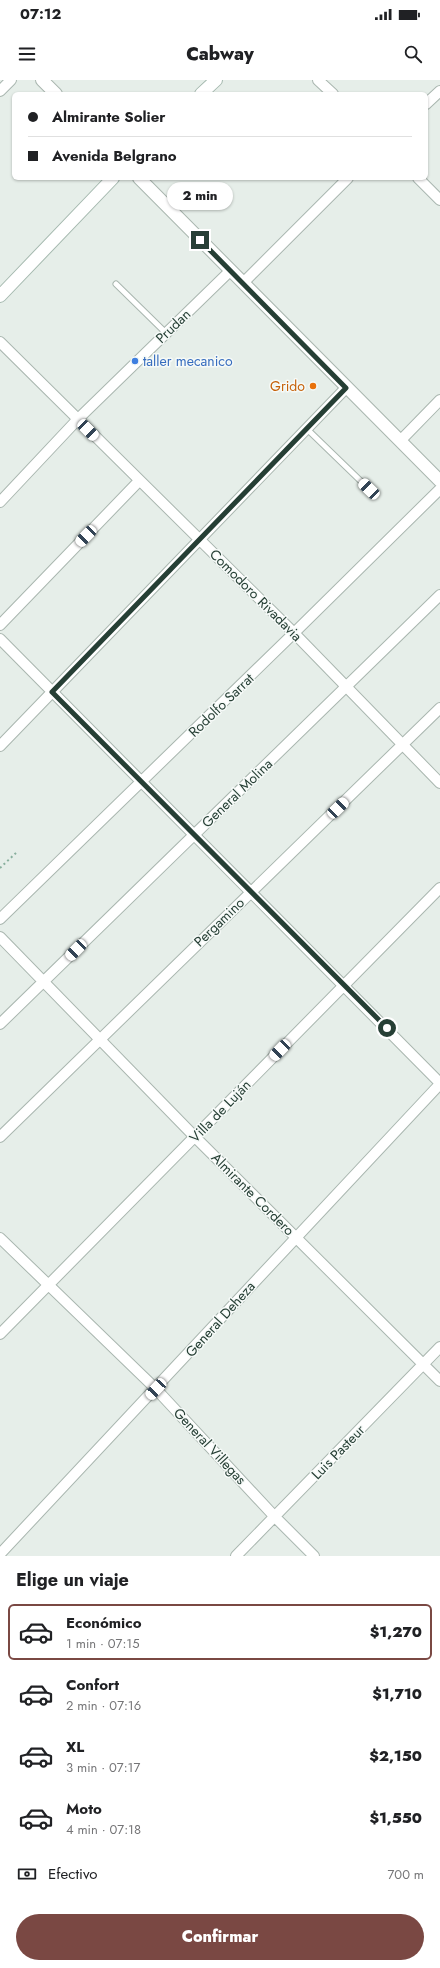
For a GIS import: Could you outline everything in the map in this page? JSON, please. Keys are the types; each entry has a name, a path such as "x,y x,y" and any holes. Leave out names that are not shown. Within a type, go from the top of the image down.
{"street":[{"path":"0,91 11,80"},
{"path":"42,80 54,92"},
{"path":"203,92 216,80"},
{"path":"318,80 331,92"},
{"path":"428,102 440,91"},
{"path":"0,296 111,180"},
{"path":"141,180 346,388 401,440 440,481"},
{"path":"243,283 346,180"},
{"path":"420,180 440,200"},
{"name":"Prudan","path":"0,502 78,419 230,271"},
{"name":"Comodoro Rivadavia","path":"0,342 294,633 440,783"},
{"path":"0,746 201,540 346,388"},
{"path":"401,440 440,400"},
{"path":"0,625 139,481"},
{"name":"Rodolfo Sarrat","path":"0,919 440,489"},
{"name":"General Molina","path":"0,1024 440,595"},
{"path":"0,639 193,835 344,984 440,1084"},
{"name":"Pergamino","path":"0,1137 440,708"},
{"name":"Villa de Luján","path":"0,1334 440,888"},
{"name":"Almirante Cordero","path":"0,937 99,1039 440,1382"},
{"name":"General Deheza","path":"0,1554 156,1389 295,1236 440,1084"},
{"name":"General Villegas","path":"0,1238 156,1389 275,1517 314,1556"},
{"name":"Luis Pasteur","path":"236,1556 440,1347"}],"lane":[{"path":"116,284 166,334"},
{"path":"307,429 369,489"}],"path":[{"path":"0,868 17,852"}],"place":[{"name":"taller mecanico","path":"135,361"},
{"name":"Grido","path":"313,386"}],"route":[{"path":"200,240 346,388 201,540 52,692 387,1028"}]}
